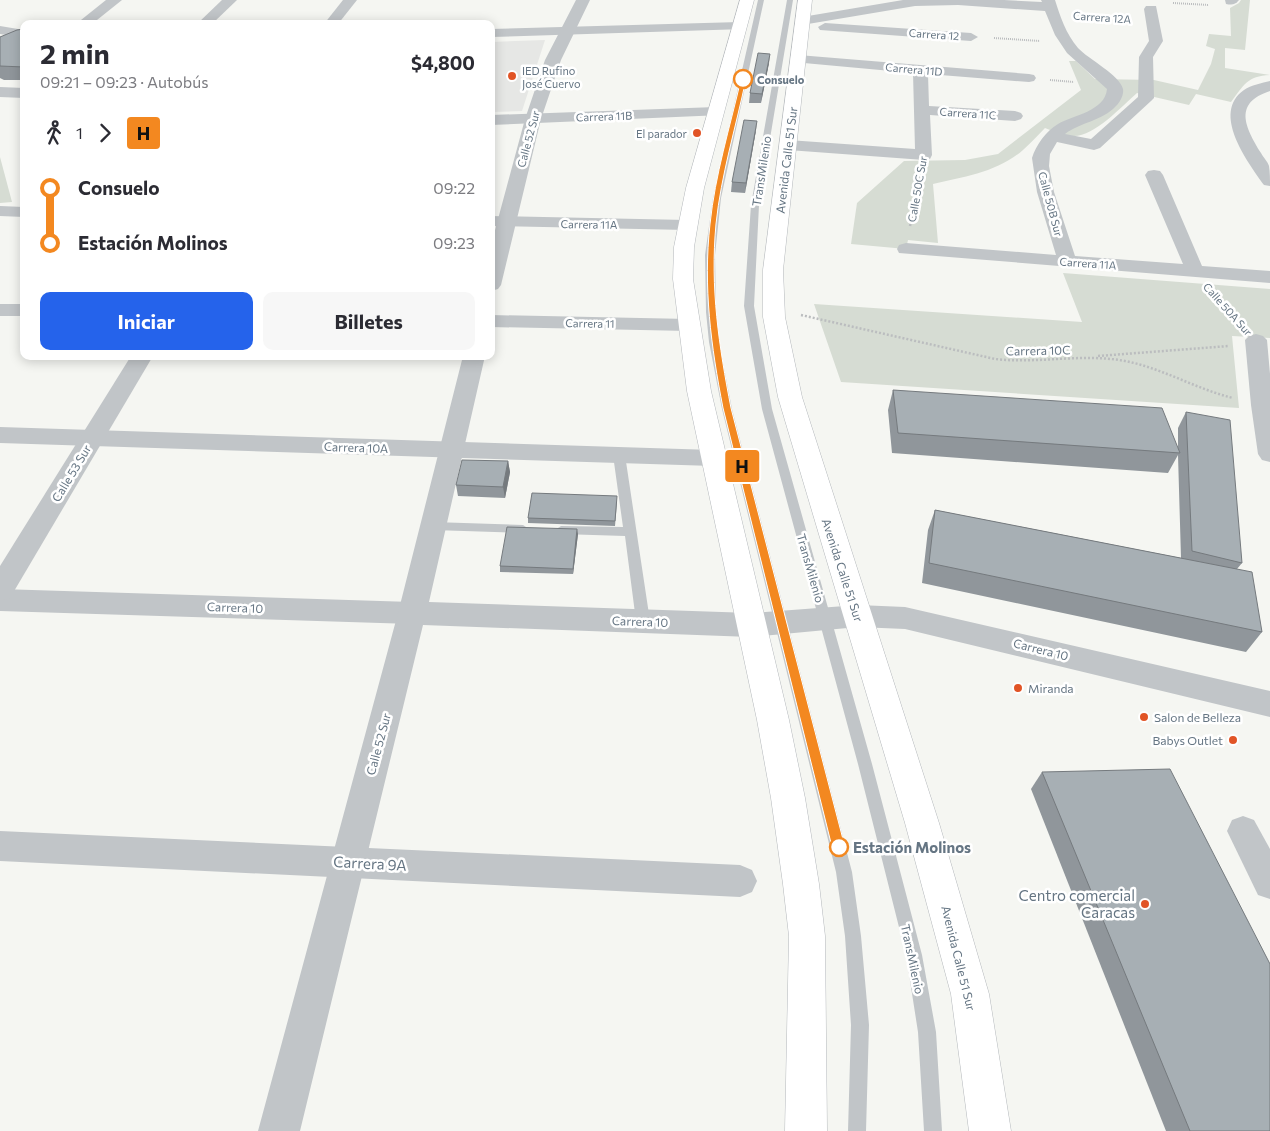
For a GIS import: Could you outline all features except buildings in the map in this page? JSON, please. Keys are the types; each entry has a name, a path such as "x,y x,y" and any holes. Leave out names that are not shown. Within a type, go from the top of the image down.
{"main road":[{"path":"747,0 694,188 687,225 683,278 699,391 713,458 766,623 807,936 806,1131"},
{"name":"Avenida Calle 51 Sur","path":"805,0 774,260 774,309 790,396 842,617 922,823 970,994 990,1131"}],"street":[{"path":"88,20 115,0"},
{"path":"208,20 230,0"},
{"path":"334,20 350,0"},
{"name":"Calle 52 Sur","path":"495,254 499,222 546,78 583,0"},
{"path":"802,24 853,12 867,5 902,2 958,1 1050,7"},
{"path":"827,4 853,12"},
{"name":"Calle 50B Sur","path":"1050,7 1056,26 1073,52 1113,85 1115,90 1113,99 1096,114 1065,127 1053,136 1041,156 1041,174 1067,261"},
{"path":"1053,136 1094,145 1146,98 1146,57 1156,41 1152,14"},
{"name":"Carrera 12","path":"802,24 971,37"},
{"path":"495,33 740,26"},
{"path":"0,30 20,34"},
{"path":"0,44 20,36"},
{"name":"Carrera 11D","path":"798,59 1029,78"},
{"name":"Calle 50C Sur","path":"920,69 924,156"},
{"path":"1270,86 1260,88 1243,98 1239,103 1236,121 1270,182"},
{"path":"0,92 20,93"},
{"name":"Carrera 11C","path":"922,110 1015,116"},
{"name":"Carrera 11B","path":"495,120 716,112"},
{"path":"788,145 924,156"},
{"name":"Calle 50A Sur","path":"1154,174 1195,271"},
{"path":"0,211 20,212"},
{"name":"Carrera 11A","path":"499,222 687,225"},
{"name":"Carrera 11A","path":"906,249 1270,277"},
{"path":"0,310 20,310"},
{"name":"Carrera 11","path":"495,321 689,325"},
{"name":"Calle 50A Sur","path":"1256,340 1262,405 1270,454"},
{"name":"Calle 53 Sur","path":"0,590 140,360"},
{"name":"Calle 52 Sur","path":"279,1131 412,613 473,360"},
{"name":"Carrera 10A","path":"0,435 713,458"},
{"name":"Carrera 10","path":"0,600 643,621 766,623 842,617 905,618 1270,704"},
{"path":"1243,831 1270,884"},
{"name":"Carrera 9A","path":"0,846 740,881"}],"lane":[{"path":"761,0 716,198 710,254 714,342 766,623 844,872 853,936 860,1025 857,1131"},
{"name":"TransMilenio","path":"790,0 755,205 749,306 759,371 768,409 842,617 865,764 914,955 927,1032 932,1131"},
{"path":"619,455 643,621"},
{"path":"433,526 532,529"},
{"path":"551,530 631,532"}],"path":[{"name":"Carrera 12A","path":"1050,7 1152,14 1160,4 1217,5 1232,0"},
{"name":"Carrera 12","path":"971,37 1067,43"},
{"name":"Calle 50C Sur","path":"906,249 924,156"},
{"name":"Calle 50A Sur","path":"1195,271 1256,340"},
{"name":"Carrera 10C","path":"774,309 995,359 1022,362 1088,357 1123,361 1147,366 1215,394 1262,405"},
{"path":"1088,357 1230,346"}],"shaded area":[{"path":"1241,0 1250,0 1245,50 1225,48 1225,68 1270,75 1256,77 1247,82 1231,102 1196,94 1189,105 1137,93 1098,127 1089,132 1072,136 1045,128 1023,150 1003,164 980,173 933,184 938,243 908,240 906,249 851,244 857,203 904,161 965,160 998,154 1081,90 1069,61 1076,61 1095,79 1154,80 1198,90 1211,64 1215,49 1206,46 1209,34 1231,36 1230,8"},
{"name":"IED Rufino José Cuervo","path":"545,40 522,111 495,112 495,42"},
{"path":"0,157 12,202 0,203"},
{"path":"1063,273 1270,289 1270,338 1232,336 1239,408 841,382 814,304 1082,322"}],"bus line":[{"name":"H","path":"743,79 716,198 713,225 710,283 714,342 727,408 839,847"}],"place":[{"name":"IED Rufino José Cuervo","path":"512,76"},
{"name":"Consuelo","path":"743,79"},
{"name":"El parador","path":"697,133"},
{"name":"Miranda","path":"1018,688"},
{"name":"Salon de Belleza","path":"1144,717"},
{"name":"Babys Outlet","path":"1233,740"},
{"name":"Estación Molinos","path":"839,847"},
{"name":"Centro comercial Caracas","path":"1145,904"}]}
